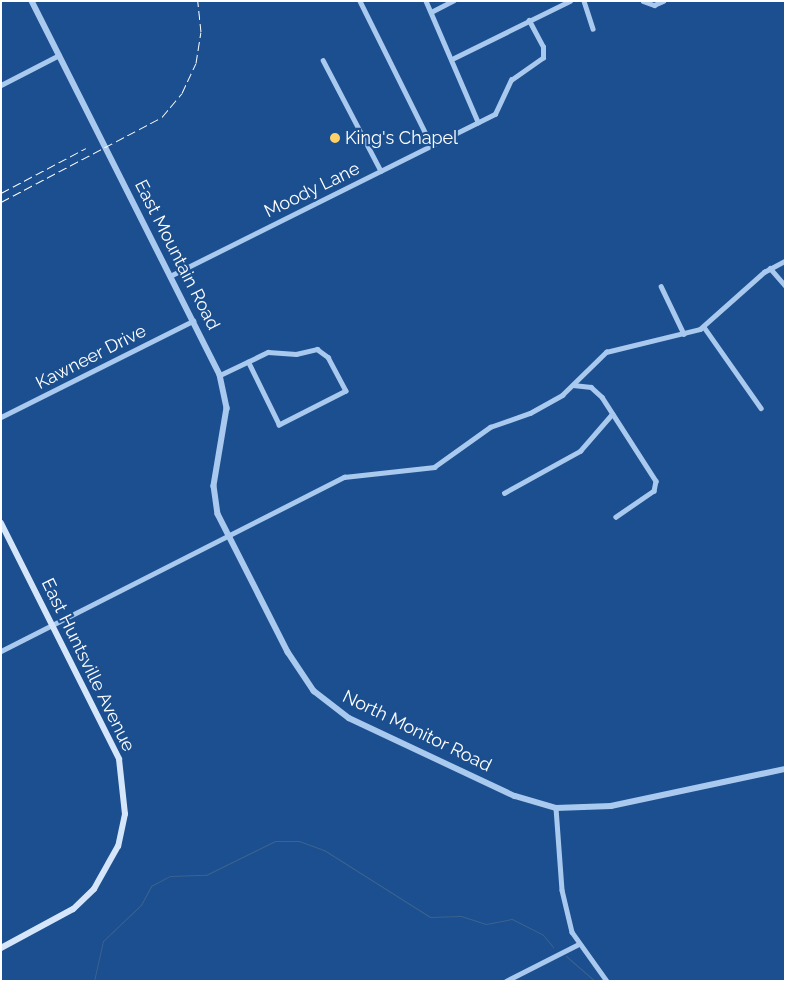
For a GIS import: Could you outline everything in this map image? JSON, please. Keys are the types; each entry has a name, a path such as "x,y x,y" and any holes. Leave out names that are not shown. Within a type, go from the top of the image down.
{"main road":[{"name":"East Huntsville Avenue","path":"1,524 119,759 125,814 118,846 94,889 73,909 1,948"}],"street":[{"name":"East Mountain Road","path":"32,1 220,376 227,408 214,486 226,536"},
{"path":"360,1 432,146"},
{"path":"426,1 454,58 461,87 478,122"},
{"path":"431,12 453,1"},
{"path":"454,58 570,1"},
{"path":"584,1 593,29"},
{"path":"643,1 654,5 663,1"},
{"name":"Moody Lane","path":"170,276 432,146 498,110 511,80 543,58 543,47 530,21"},
{"path":"1,85 59,55"},
{"path":"323,60 381,171"},
{"path":"1,651 344,477 434,467 490,427 535,411 573,385 612,349 684,334 704,327 770,268 785,261"},
{"path":"770,268 785,285"},
{"path":"661,286 684,334"},
{"name":"Kawneer Drive","path":"1,417 193,321"},
{"path":"704,327 761,408"},
{"path":"220,376 248,362 274,350 296,354 322,350 346,391 279,426 248,362"},
{"path":"573,385 595,389 657,486 616,518"},
{"path":"504,493 580,452 612,414"},
{"name":"North Monitor Road","path":"226,536 295,664 326,702 349,718 515,796 556,808 611,806 785,769"},
{"path":"556,808 562,890 577,944 607,981"},
{"path":"506,981 577,944"}],"waterway":[{"path":"94,981 103,941 141,905 151,886 170,876 206,875 275,841 299,841 324,850 430,917 461,916 486,924 512,919 543,935 553,947"},
{"path":"566,956 595,981"}],"railway":[{"path":"1,202 162,117 182,93 196,63 201,32 198,1"},
{"path":"1,193 86,148"}],"place":[{"name":"King's Chapel","path":"335,138"}]}
